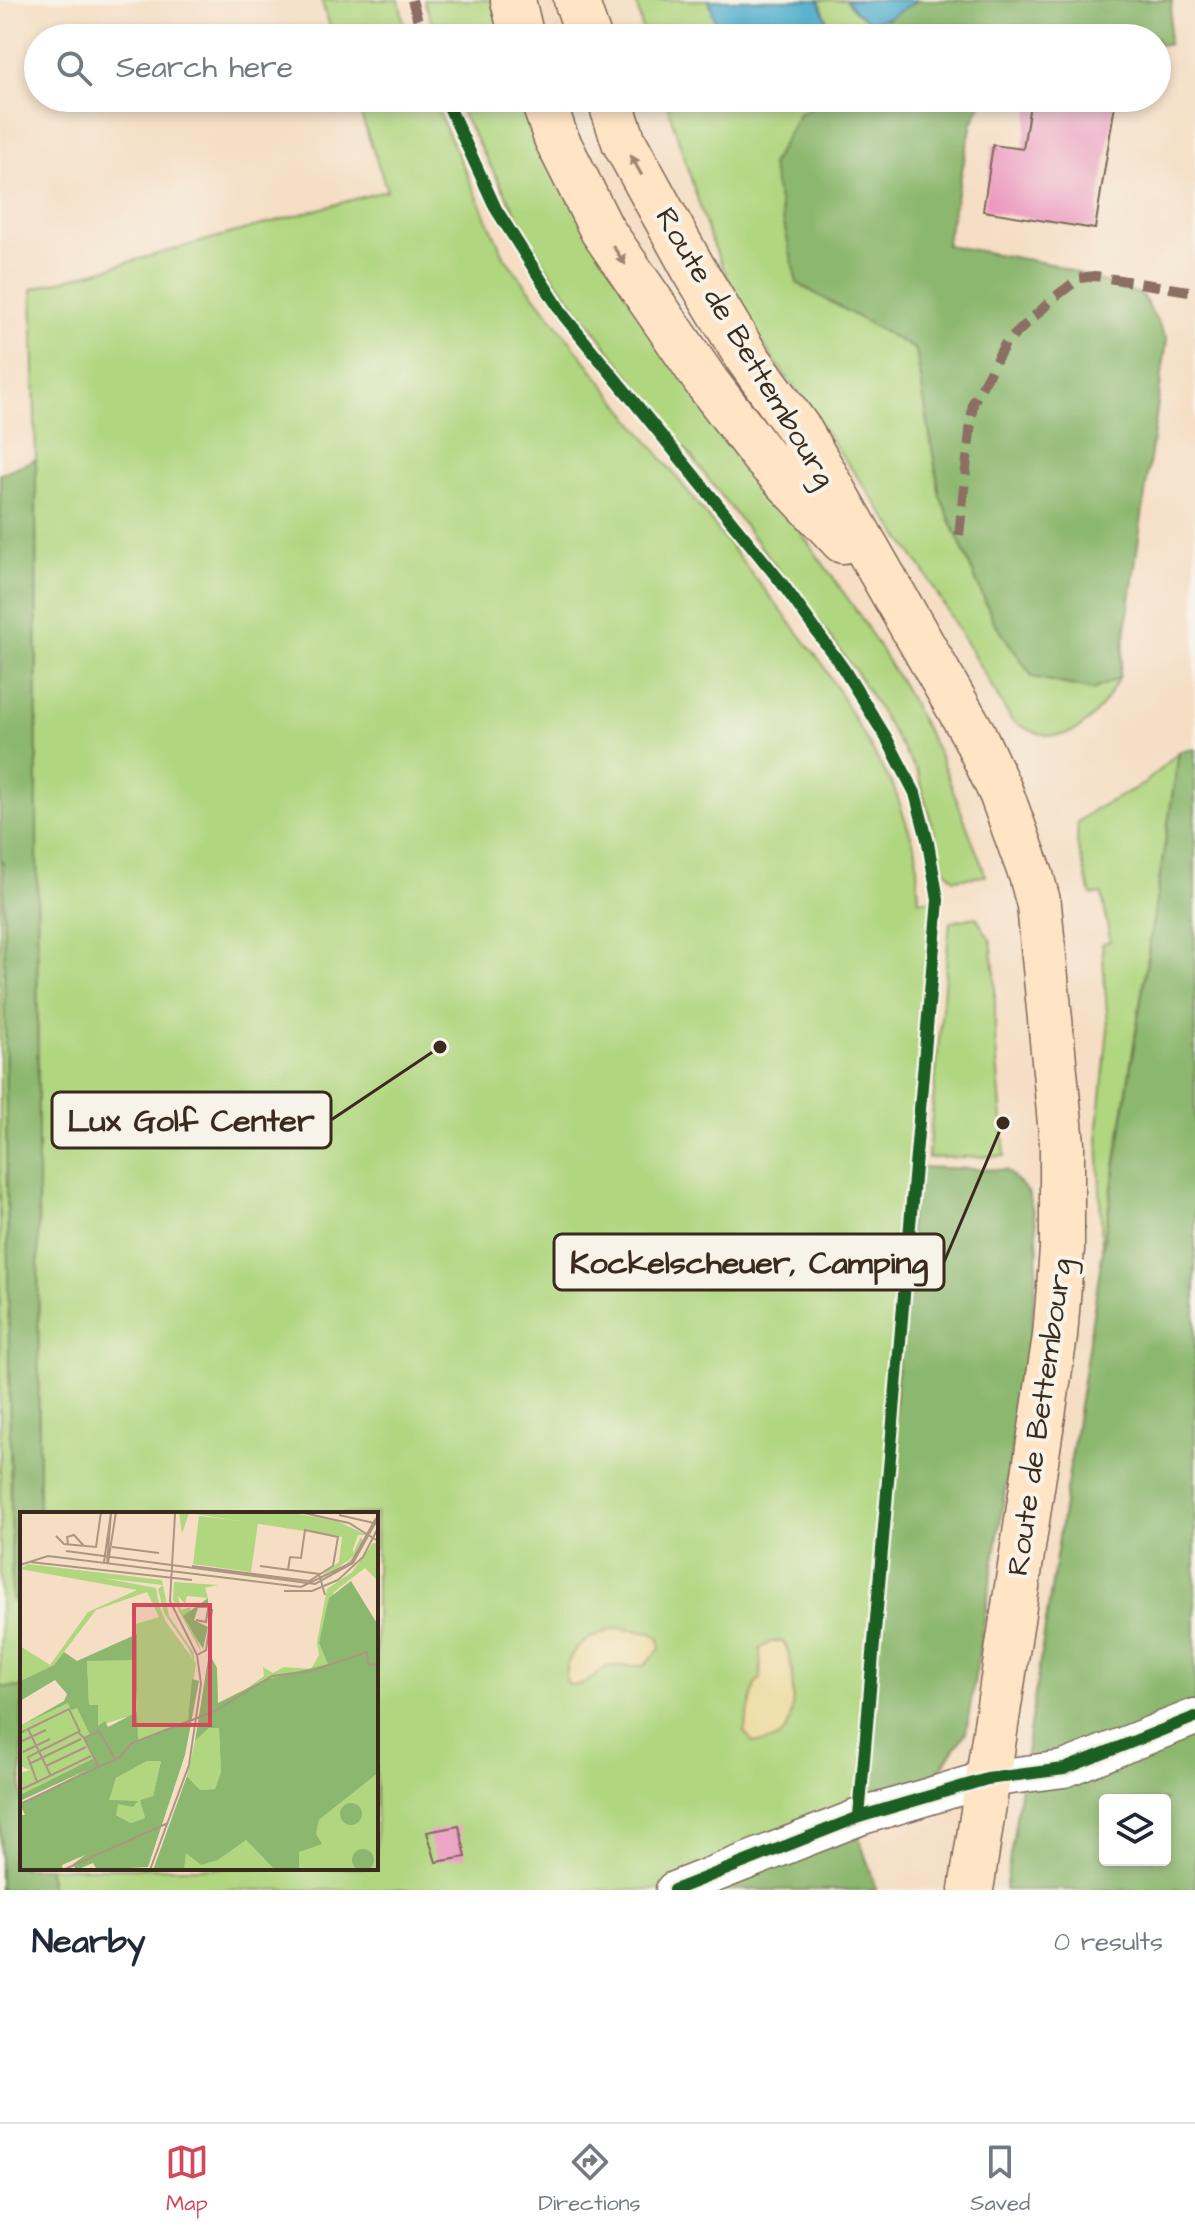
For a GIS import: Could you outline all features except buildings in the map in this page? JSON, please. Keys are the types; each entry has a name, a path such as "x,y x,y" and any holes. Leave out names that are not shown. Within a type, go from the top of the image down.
{"main road":[{"path":"513,0 519,24"},
{"path":"576,0 584,24"},
{"name":"Route de Bettembourg","path":"547,112 556,138 602,230 708,384 762,455 891,592"},
{"name":"Route de Bettembourg","path":"614,112 624,142 693,268 746,356 800,431 974,735 1001,793 1031,875 1040,914 1062,1144 1062,1249 1055,1336 971,1890"}],"street":[{"path":"674,1890 859,1817 987,1779 1064,1769 1195,1717"}],"green space":[{"path":"321,0 399,0 404,24 329,24"},
{"path":"424,0 491,0 499,24 432,24"},
{"path":"636,0 709,0 716,24 641,24"},
{"path":"819,0 846,0 869,21 888,18 886,24 828,24"},
{"path":"918,0 1172,0 1170,24 886,24 888,18"},
{"path":"360,112 438,112 505,258 822,663 894,788 916,850 919,900 938,900 859,1817 674,1890 50,1890 49,1870 378,1870 378,1512 39,1512 36,459 32,289 387,190"},
{"path":"462,112 534,112 651,321 858,613 903,686 939,754 986,876 954,879 944,868 918,774 855,670 543,263"},
{"path":"669,112 803,112 799,114 797,282 916,350 940,496 993,620 1033,677 1092,690 1119,678 1088,721 1063,735 1048,735 1031,731 1012,721 922,568 755,333 709,235"},
{"path":"977,112 972,123 946,245 1051,264 1142,295 1167,339 1119,678 1093,690 1033,677 993,620 940,496 916,350 797,283 771,165 799,114"},
{"path":"36,459 39,1512 20,1512 20,1601 12,1601 3,862 0,862 0,474"},
{"path":"1195,749 1195,1890 1005,1890 1179,752"},
{"path":"1179,752 1102,1250 1098,1127 1108,1028 1102,944 1110,941 1102,894 1091,895 1077,843 1078,822 1095,809 1144,784"},
{"path":"0,862 3,862 12,1601 20,1601 20,1688 0,1687"},
{"path":"976,917 991,941 1005,1156 928,1158 950,922"},
{"path":"915,1167 1006,1170 1028,1192 1036,1224 1038,1252 1031,1332 966,1732 939,1771 859,1838 877,1890 674,1890 859,1817"},
{"path":"0,1687 20,1688 20,1870 49,1870 50,1890 0,1890"}],"sand":[{"path":"619,1628 652,1633 659,1639 660,1649 644,1666 608,1666 584,1683 567,1684 573,1652 588,1639"},
{"path":"782,1641 792,1670 790,1720 776,1739 753,1742 744,1732 755,1684 761,1678 760,1649 771,1642"}],"water":[{"path":"709,0 819,0 828,24 716,24"},
{"path":"846,0 918,0 888,18 869,22"}],"marked path":[{"path":"412,0 419,24"},
{"path":"959,535 973,403 1005,344 1080,278 1095,276 1195,292"}],"cycle path":[{"path":"451,112 496,209 564,316 781,582 843,668 887,739 915,793 928,843 938,900 859,1817"},
{"path":"674,1890 859,1817 987,1779 1064,1769 1195,1717"}],"place":[{"name":"Lux Golf Center","path":"440,1047"},
{"name":"Kockelscheuer, Camping","path":"1003,1123"}]}
